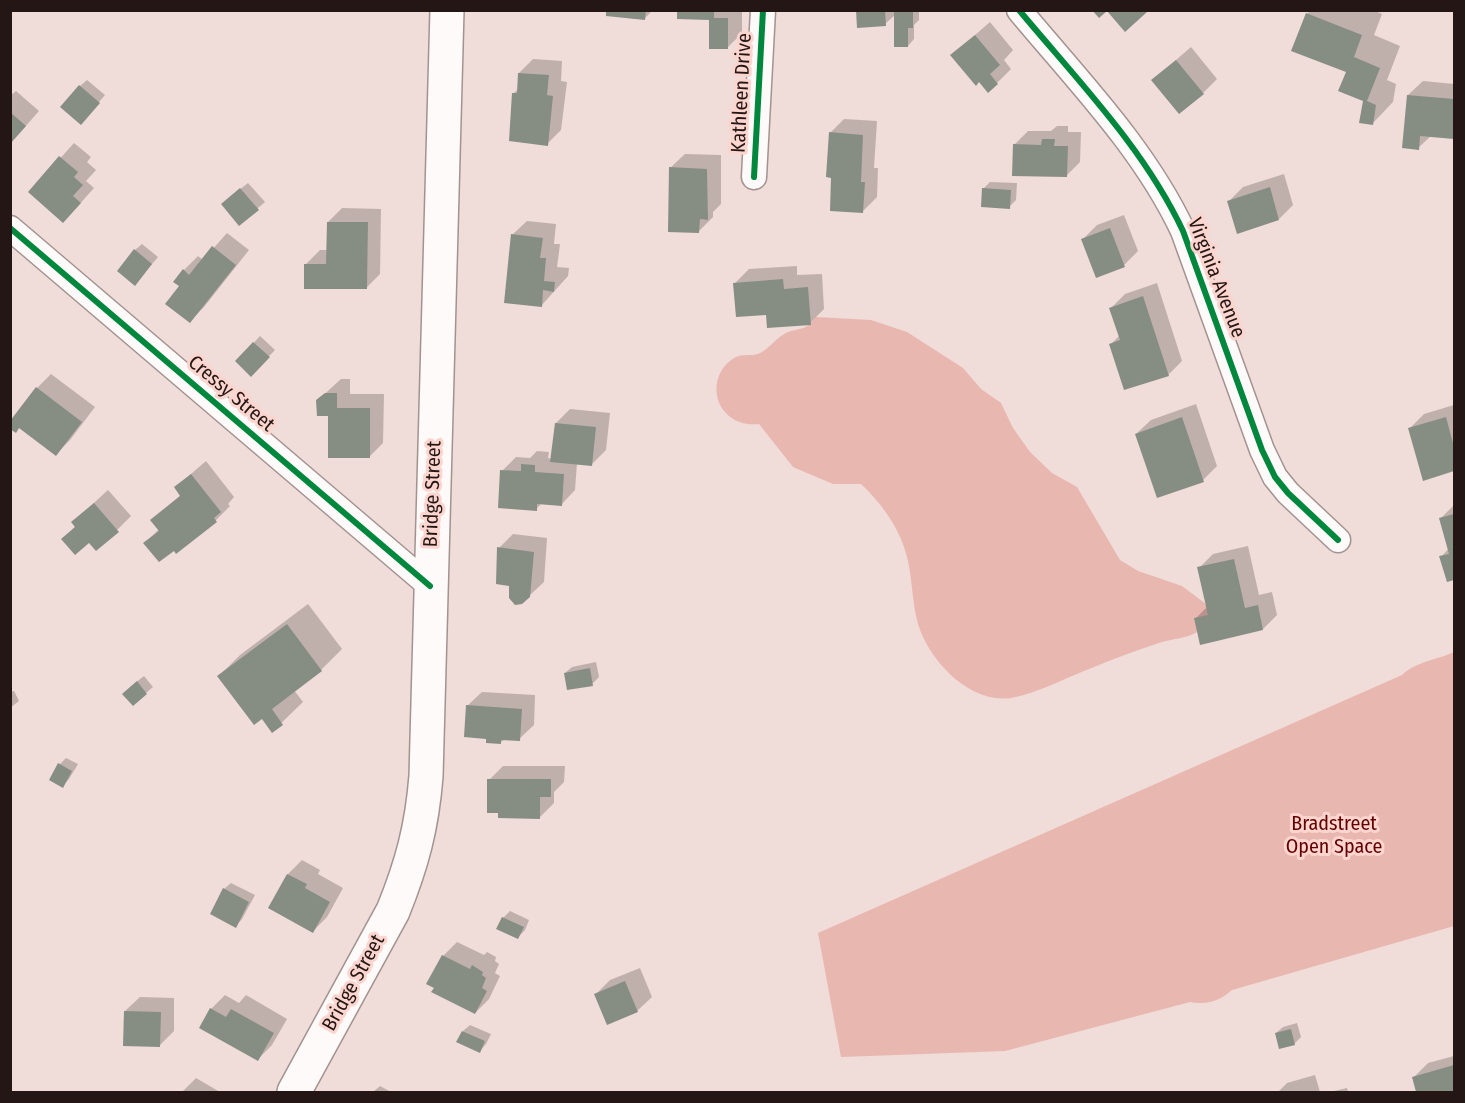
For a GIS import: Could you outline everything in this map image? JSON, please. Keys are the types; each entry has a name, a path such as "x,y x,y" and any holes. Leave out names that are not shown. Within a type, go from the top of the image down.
{"main road":[{"name":"Bridge Street","path":"294,1092 393,911 406,880 423,812 426,776 447,10"}],"street":[{"name":"Kathleen Drive","path":"754,177 763,10"},
{"name":"Virginia Avenue","path":"1019,10 1124,136 1168,199 1183,231 1262,450 1275,477 1288,493 1338,540"},
{"name":"Cressy Street","path":"10,228 430,585"}],"green space":[{"path":"816,317 871,320 907,332 963,368 981,389 1001,403 1013,428 1030,452 1052,473 1077,487 1120,560 1138,571 1182,586 1214,610 1201,628 1189,636 1143,648 1041,689 1011,698 995,698 980,694 953,677 931,652 923,638 916,615 909,566 901,538 892,521 874,498 861,484 833,484 793,467 759,424 747,424 736,420 729,416 719,402 717,385 728,362 739,356 762,352 784,334 806,327"},
{"name":"Bradstreet Open Space","path":"1454,652 1454,926 1232,990 1212,1001 1190,1002 1005,1051 841,1057 818,933 1402,675 1421,664"}],"building":[{"path":"606,10 646,10 645,20 606,16"},
{"path":"677,10 714,10 714,18 728,18 728,49 709,49 709,20 677,19"},
{"path":"856,10 885,10 886,26 857,28"},
{"path":"894,10 913,10 913,28 908,28 908,47 894,47"},
{"path":"1092,10 1145,10 1147,12 1125,32 1107,11 1099,18"},
{"path":"1306,13 1362,35 1354,57 1380,68 1367,101 1376,105 1373,125 1359,123 1363,101 1338,91 1346,72 1291,51"},
{"path":"975,35 1000,65 990,74 998,84 988,93 979,82 976,86 950,55"},
{"path":"1176,60 1204,94 1179,114 1151,80"},
{"path":"518,73 549,75 547,95 553,96 548,146 509,141 512,93 517,93"},
{"path":"79,85 100,103 81,125 60,107"},
{"path":"1407,95 1454,99 1454,139 1420,136 1419,150 1402,148"},
{"path":"10,112 26,126 10,144"},
{"path":"829,132 863,135 861,182 865,182 863,213 830,211 831,178 826,177"},
{"path":"1042,139 1055,139 1054,146 1068,146 1067,177 1012,176 1013,144 1041,145"},
{"path":"59,156 78,172 74,177 83,185 73,196 81,203 63,223 28,192"},
{"path":"669,167 707,169 708,220 700,219 699,233 668,232"},
{"path":"1270,187 1279,220 1237,234 1227,201"},
{"path":"240,188 259,210 239,226 221,204"},
{"path":"982,188 1011,190 1010,209 981,207"},
{"path":"327,222 368,222 367,289 304,289 304,264 326,264"},
{"path":"1110,228 1125,267 1096,278 1081,239"},
{"path":"511,234 543,238 540,258 546,258 544,281 555,282 554,292 543,290 542,307 504,303"},
{"path":"212,246 236,265 190,323 165,304 179,286 173,282 183,269 189,275"},
{"path":"134,249 152,264 135,286 117,271"},
{"path":"783,279 784,289 808,287 811,325 767,328 766,315 736,317 733,283"},
{"path":"1143,296 1169,376 1124,390 1109,344 1120,340 1109,308"},
{"path":"253,342 270,357 251,377 235,361"},
{"path":"36,387 82,422 56,456 19,428 16,433 10,429 10,421"},
{"path":"325,393 337,393 337,408 370,408 370,458 328,458 328,416 317,416 316,400"},
{"path":"1182,417 1204,482 1157,498 1135,434"},
{"path":"1446,417 1454,447 1454,471 1423,481 1408,428"},
{"path":"555,423 596,427 592,466 550,462"},
{"path":"521,464 535,465 535,472 564,474 562,506 537,504 537,511 498,508 500,470 521,471"},
{"path":"191,474 221,512 214,518 217,522 176,554 174,551 159,562 143,543 159,531 150,520 180,496 174,487"},
{"path":"94,503 119,532 96,551 89,543 75,555 61,539 75,527 71,522"},
{"path":"1454,514 1454,580 1447,582 1439,556 1449,554 1439,518"},
{"path":"497,547 534,552 530,597 522,604 515,605 509,598 509,586 496,584"},
{"path":"1234,559 1245,608 1258,605 1263,630 1200,645 1194,618 1208,615 1197,567"},
{"path":"287,624 322,671 272,709 283,725 272,733 262,719 254,725 217,676"},
{"path":"590,668 593,686 567,690 564,673"},
{"path":"137,681 147,694 133,706 122,694"},
{"path":"466,705 522,709 520,741 501,740 501,744 486,743 486,739 464,737"},
{"path":"58,763 72,771 63,788 49,780"},
{"path":"487,779 551,779 551,797 540,797 540,819 498,818 498,813 487,813"},
{"path":"287,874 307,884 305,888 330,902 313,933 268,908"},
{"path":"223,888 249,902 236,928 210,914"},
{"path":"502,917 524,927 518,939 496,929"},
{"path":"442,955 470,969 472,965 483,972 482,975 486,978 482,988 487,991 475,1014 431,992 434,988 426,984"},
{"path":"625,981 638,1012 607,1025 594,994"},
{"path":"210,1008 226,1017 231,1009 274,1033 258,1061 199,1028"},
{"path":"124,1011 161,1012 160,1047 123,1046"},
{"path":"1291,1029 1295,1045 1279,1049 1275,1033"},
{"path":"462,1031 485,1041 480,1053 456,1042"},
{"path":"1454,1065 1454,1092 1416,1092 1412,1077"}],"cycle path":[{"path":"754,177 763,10"},
{"path":"1019,10 1109,116 1149,171 1183,231 1262,450 1275,477 1288,493 1338,540"},
{"path":"10,228 430,586"}]}
